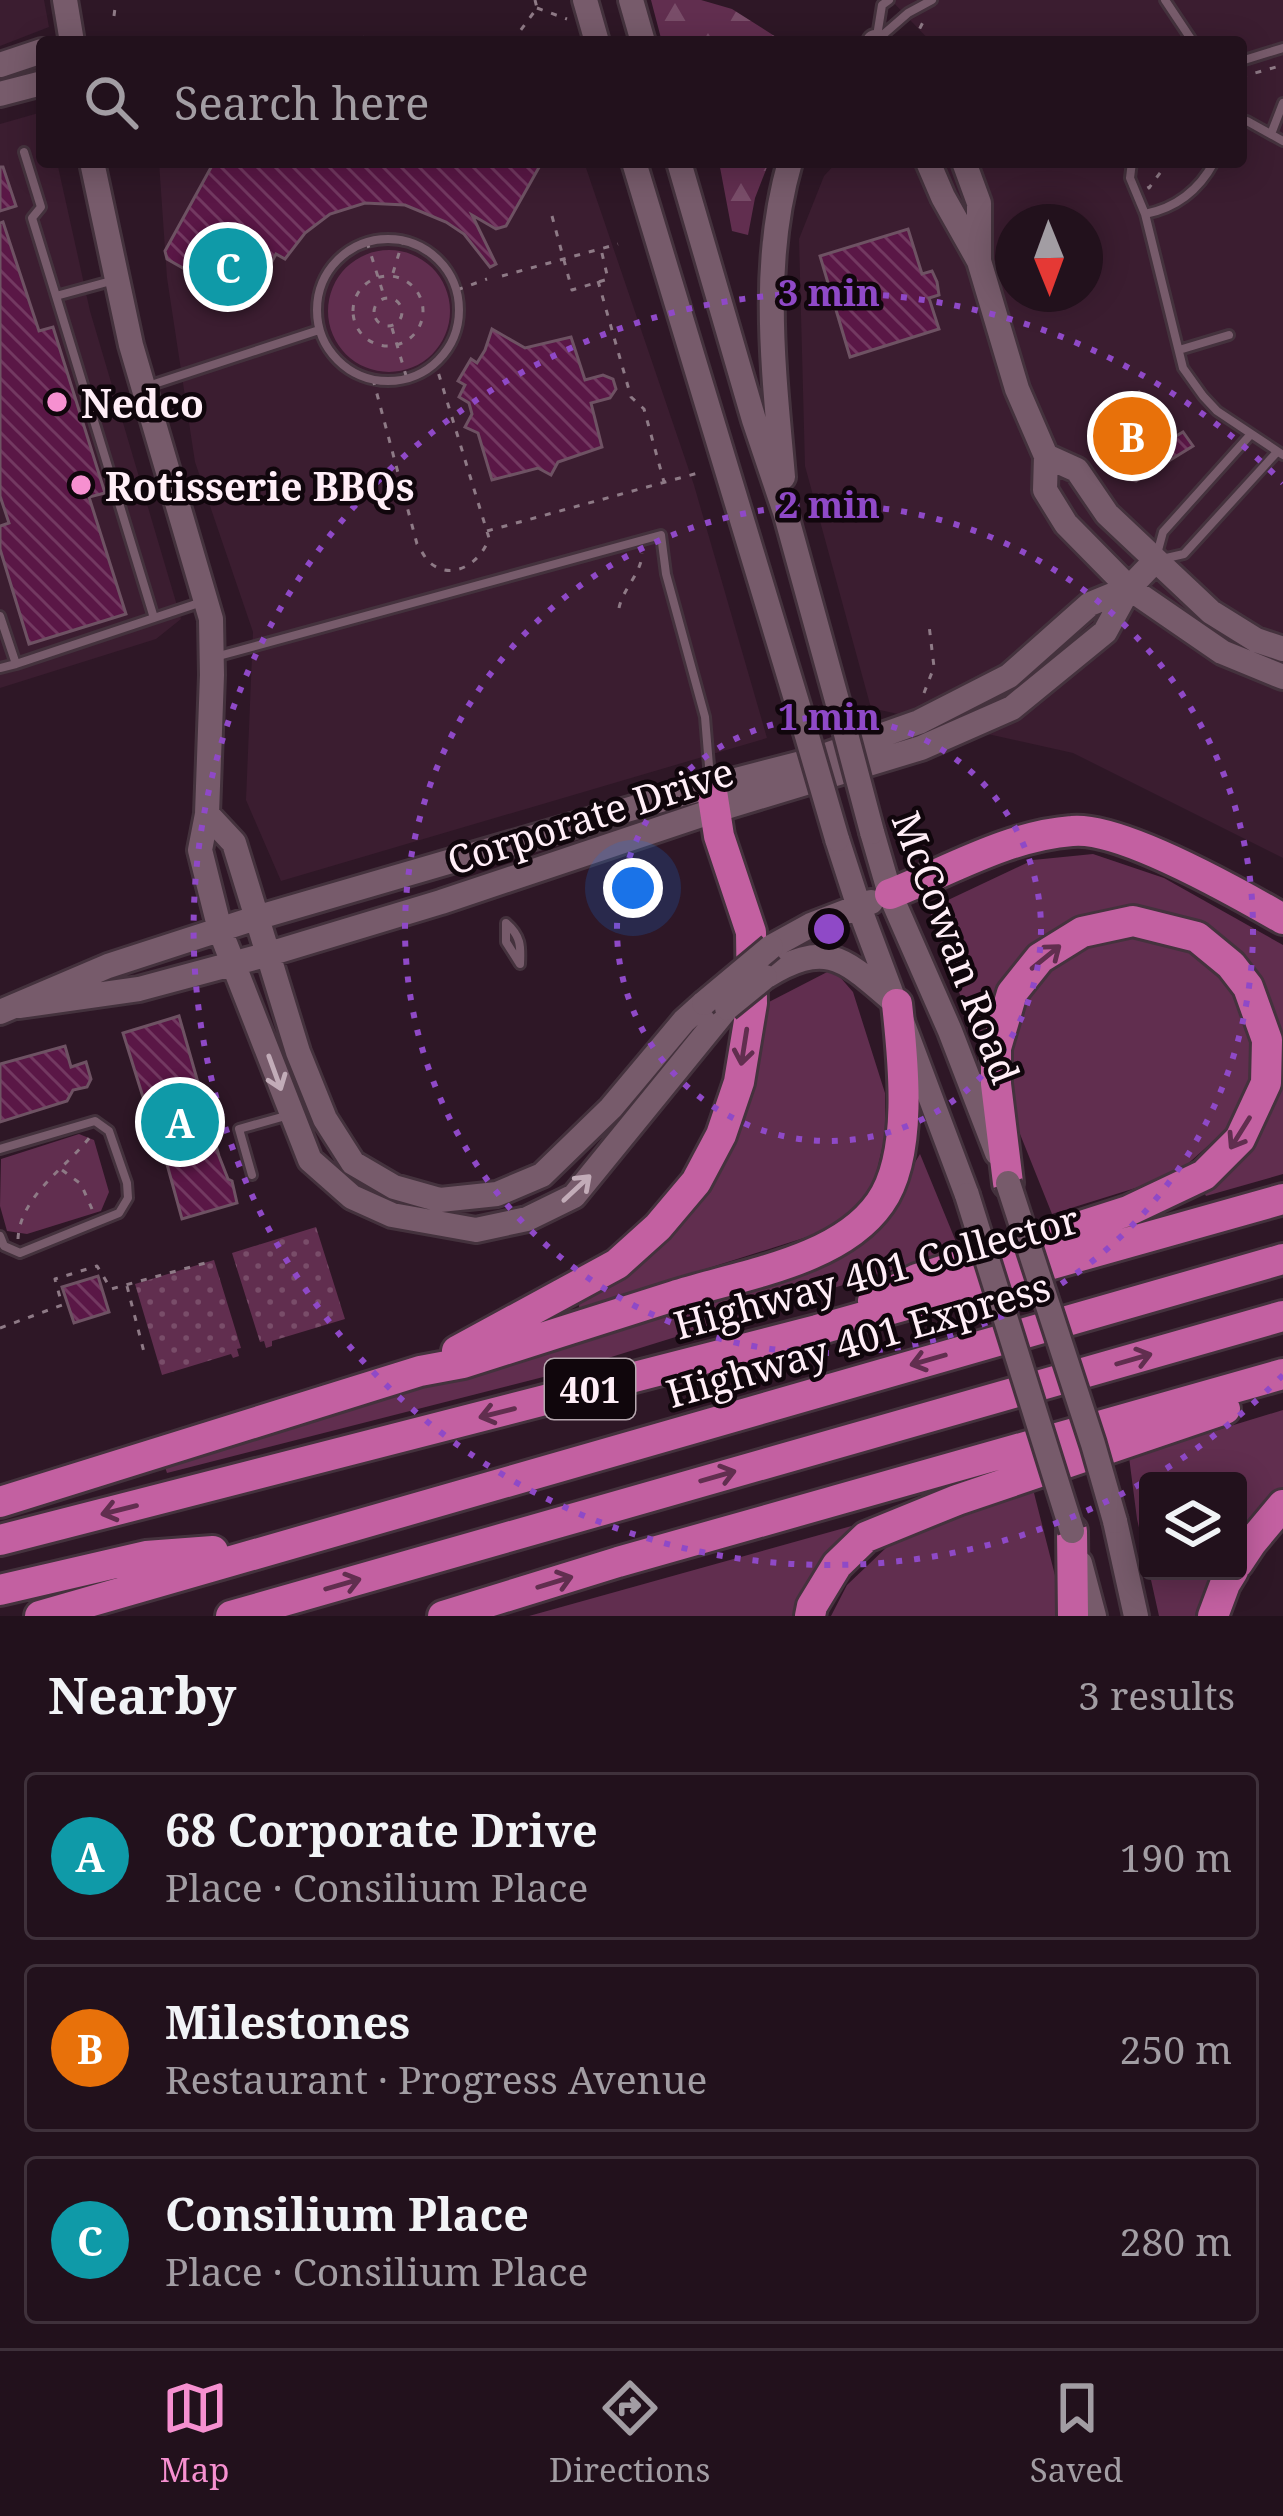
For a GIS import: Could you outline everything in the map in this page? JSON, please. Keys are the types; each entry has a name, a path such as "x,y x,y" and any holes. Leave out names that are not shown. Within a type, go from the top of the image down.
{"highway":[{"path":"420,1371 617,1264 696,1183 722,1135 739,1082 752,1003 751,932 712,798"},
{"path":"890,894 1015,842 1077,830 1139,845 1283,919"},
{"path":"817,1330 917,1279 1128,1211 1204,1175 1240,1139 1266,1083 1267,1040 1248,987 1231,964 1197,937 1132,921 1082,932 1040,958 1012,993 997,1048 996,1084 1008,1183"},
{"path":"0,1502 794,1261 854,1232 882,1201 898,1161 904,1075 896,1004"},
{"name":"Highway 401 Collector","path":"0,1540 817,1330 1283,1199"},
{"name":"Highway 401 Express","path":"40,1616 1283,1259"},
{"path":"231,1616 1283,1316"},
{"path":"443,1616 1283,1374"},
{"path":"810,1616 837,1565 866,1538 957,1501 1283,1390"},
{"path":"1247,1549 1283,1505"},
{"path":"1072,1532 1073,1616"},
{"path":"0,1590 146,1556 272,1547"},
{"path":"1213,1616 1228,1580"}],"street":[{"path":"65,0 70,36"},
{"path":"631,0 641,36"},
{"path":"576,10 594,36"},
{"path":"0,65 36,53"},
{"path":"0,94 36,85"},
{"path":"93,168 143,387 211,619 207,814 200,850 220,930 310,1160 352,1197 392,1215 476,1231 526,1219 574,1196 716,1005 771,946 890,894"},
{"name":"McCowan Road","path":"636,168 837,839 967,1195 1094,1616"},
{"name":"McCowan Road","path":"681,168 786,515 890,894 950,1030 1008,1183 1115,1521 1136,1616"},
{"path":"786,515 771,302 773,248 788,168"},
{"path":"781,192 803,168"},
{"path":"913,168 943,197"},
{"path":"931,168 979,261 1016,388 1046,456 1045,490 1066,524 1129,588 1222,652 1283,676"},
{"path":"966,168 979,203 979,261"},
{"path":"1046,456 1077,470 1107,514 1210,612 1256,640 1283,649"},
{"name":"Corporate Drive","path":"10,1009 108,967 482,851 921,748 1012,708 1106,632 1129,588 1155,561"},
{"name":"Corporate Drive","path":"10,1009 139,989 269,954 493,885 712,798"},
{"path":"207,814 234,843 298,1052 325,1119 353,1163 394,1187 440,1200 496,1194 542,1175 611,1108 684,1022 790,961 816,956 843,960 896,1004"},
{"path":"482,851 493,885"}],"lane":[{"path":"877,36 882,5 889,0"},
{"path":"883,36 908,13 932,0"},
{"path":"1165,0 1188,36"},
{"path":"1247,59 1283,49"},
{"path":"1271,134 1283,103"},
{"path":"1247,121 1283,142"},
{"path":"24,152 41,207 32,218 154,618"},
{"path":"1131,168 1130,178 1145,214 1183,368 1217,411 1280,453 1184,554 1155,561 1163,532 1251,434"},
{"path":"1145,214 1179,202 1197,189 1210,168"},
{"path":"398,238 423,247 442,262 458,290 460,323 446,353 420,375 393,382 363,378 333,357 319,330 319,290 336,260 367,242 398,238"},
{"path":"56,296 116,279"},
{"path":"143,387 319,330"},
{"path":"1179,350 1229,335"},
{"path":"212,658 661,536 666,574 705,717 712,798"},
{"path":"0,668 206,601"},
{"path":"0,616 16,664"},
{"path":"252,1175 239,1129 291,1114"},
{"path":"0,1148 95,1121 110,1131 128,1198 119,1213 20,1253 4,1246 0,1236"}],"path":[{"path":"516,36 537,8 536,0"},
{"path":"537,8 576,10"},
{"path":"916,36 924,20"},
{"path":"365,36 367,32"},
{"path":"1247,75 1283,65"},
{"path":"1149,188 1164,168"},
{"path":"552,216 572,290 608,278 601,249"},
{"path":"393,275 404,240"},
{"path":"367,242 384,298"},
{"path":"502,276 618,244"},
{"path":"393,275 408,281 419,293 422,325 397,346 379,346 362,337 353,321 353,302 362,286 378,276 393,275"},
{"path":"458,290 487,279"},
{"path":"598,281 631,397 644,410 664,482"},
{"path":"384,298 400,304 402,313 392,326 375,320 376,303 384,298"},
{"path":"392,326 406,379"},
{"path":"373,379 417,544 430,564 449,571 469,566 489,538 435,362"},
{"path":"487,531 698,473"},
{"path":"620,608 642,562 642,539"},
{"path":"923,695 934,667 929,625"},
{"path":"20,1253 17,1233 32,1200 89,1139 95,1121"},
{"path":"61,1169 81,1184 98,1221"},
{"path":"0,1328 62,1305 55,1279 97,1266 111,1289 209,1262"},
{"path":"127,1284 145,1356"}],"shaded area":[{"path":"0,0 44,0 49,27 0,46"},
{"path":"891,0 1283,0 1283,858 1073,753 871,708 805,466 799,239 831,168 1247,168 1247,36 925,36"},
{"path":"36,114 36,168 58,168 90,311 181,619 156,639 0,688 0,124"},
{"path":"159,168 586,168 694,485 767,738 281,881 246,800 253,632 195,462 167,278"}],"green space":[{"path":"651,0 701,0 732,9 774,36 660,36"},
{"path":"720,168 767,168 748,235 732,231"},
{"path":"389,250 412,254 432,268 446,288 450,311 446,334 432,354 412,368 389,372 366,368 346,354 332,334 328,311 332,288 346,268 366,254"},
{"path":"1093,854 1164,878 1283,945 1283,1174 1206,1196 1201,1186 1280,1065 1208,934 1089,924 977,1042 929,909 1033,860"},
{"path":"1146,934 1194,948 1222,977 1250,1022 1256,1074 1236,1121 1174,1176 1052,1214 1018,1129 1010,1079 1016,1022 1050,964 1100,940"},
{"path":"833,969 853,992 885,1093 885,1136 871,1196 832,1229 579,1309 579,1301 746,1107 767,1003"},
{"path":"79,1134 94,1140 109,1192 101,1211 27,1234 7,1231 0,1206 1,1159"},
{"path":"920,1154 959,1249 563,1372 167,1473 164,1464 878,1224"},
{"path":"316,1227 345,1319 272,1341 266,1348 260,1342 232,1253"},
{"path":"214,1260 241,1348 237,1349 239,1356 231,1354 162,1375 135,1284"},
{"path":"1283,1410 1283,1490 1247,1536 1247,1472 1139,1472 1139,1528 1129,1457"},
{"path":"1028,1486 1034,1493 1060,1595 1058,1616 831,1616 847,1585 889,1545"},
{"path":"873,1520 807,1616 529,1616"},
{"path":"1151,1580 1217,1580 1204,1616 1159,1616"}],"building":[{"path":"0,167 16,206 0,211"},
{"path":"211,168 539,168 506,226 496,229 472,215 496,264 490,267 464,234 446,222 405,205 365,203 330,214 305,233 285,259 276,254 250,302 167,259 165,251"},
{"path":"3,222 39,331 53,327 105,493 89,497 126,614 29,644 0,549 0,526 9,523 0,496"},
{"path":"908,229 922,274 932,271 937,282 939,295 929,298 939,329 850,357 820,256"},
{"path":"492,329 525,348 571,337 585,380 603,375 613,379 616,389 610,398 591,403 602,447 558,462 551,475 538,468 492,480 478,433 465,427 472,414 469,403 459,397 465,385 458,381 471,359 477,363"},
{"path":"1139,392 1171,439 1183,432 1193,446 1136,481 1126,479 1091,424"},
{"path":"179,1016 237,1203 182,1219 123,1033"},
{"path":"65,1046 71,1067 86,1062 91,1079 87,1087 73,1090 67,1101 0,1122 0,1064"},
{"path":"98,1276 109,1312 74,1323 62,1287"}],"place":[{"name":"Consilium Place","path":"228,267"},
{"name":"Nedco","path":"57,402"},
{"name":"Milestones","path":"1132,436"},
{"name":"Rotisserie BBQs","path":"81,485"},
{"name":"68 Corporate Drive","path":"180,1122"}]}
